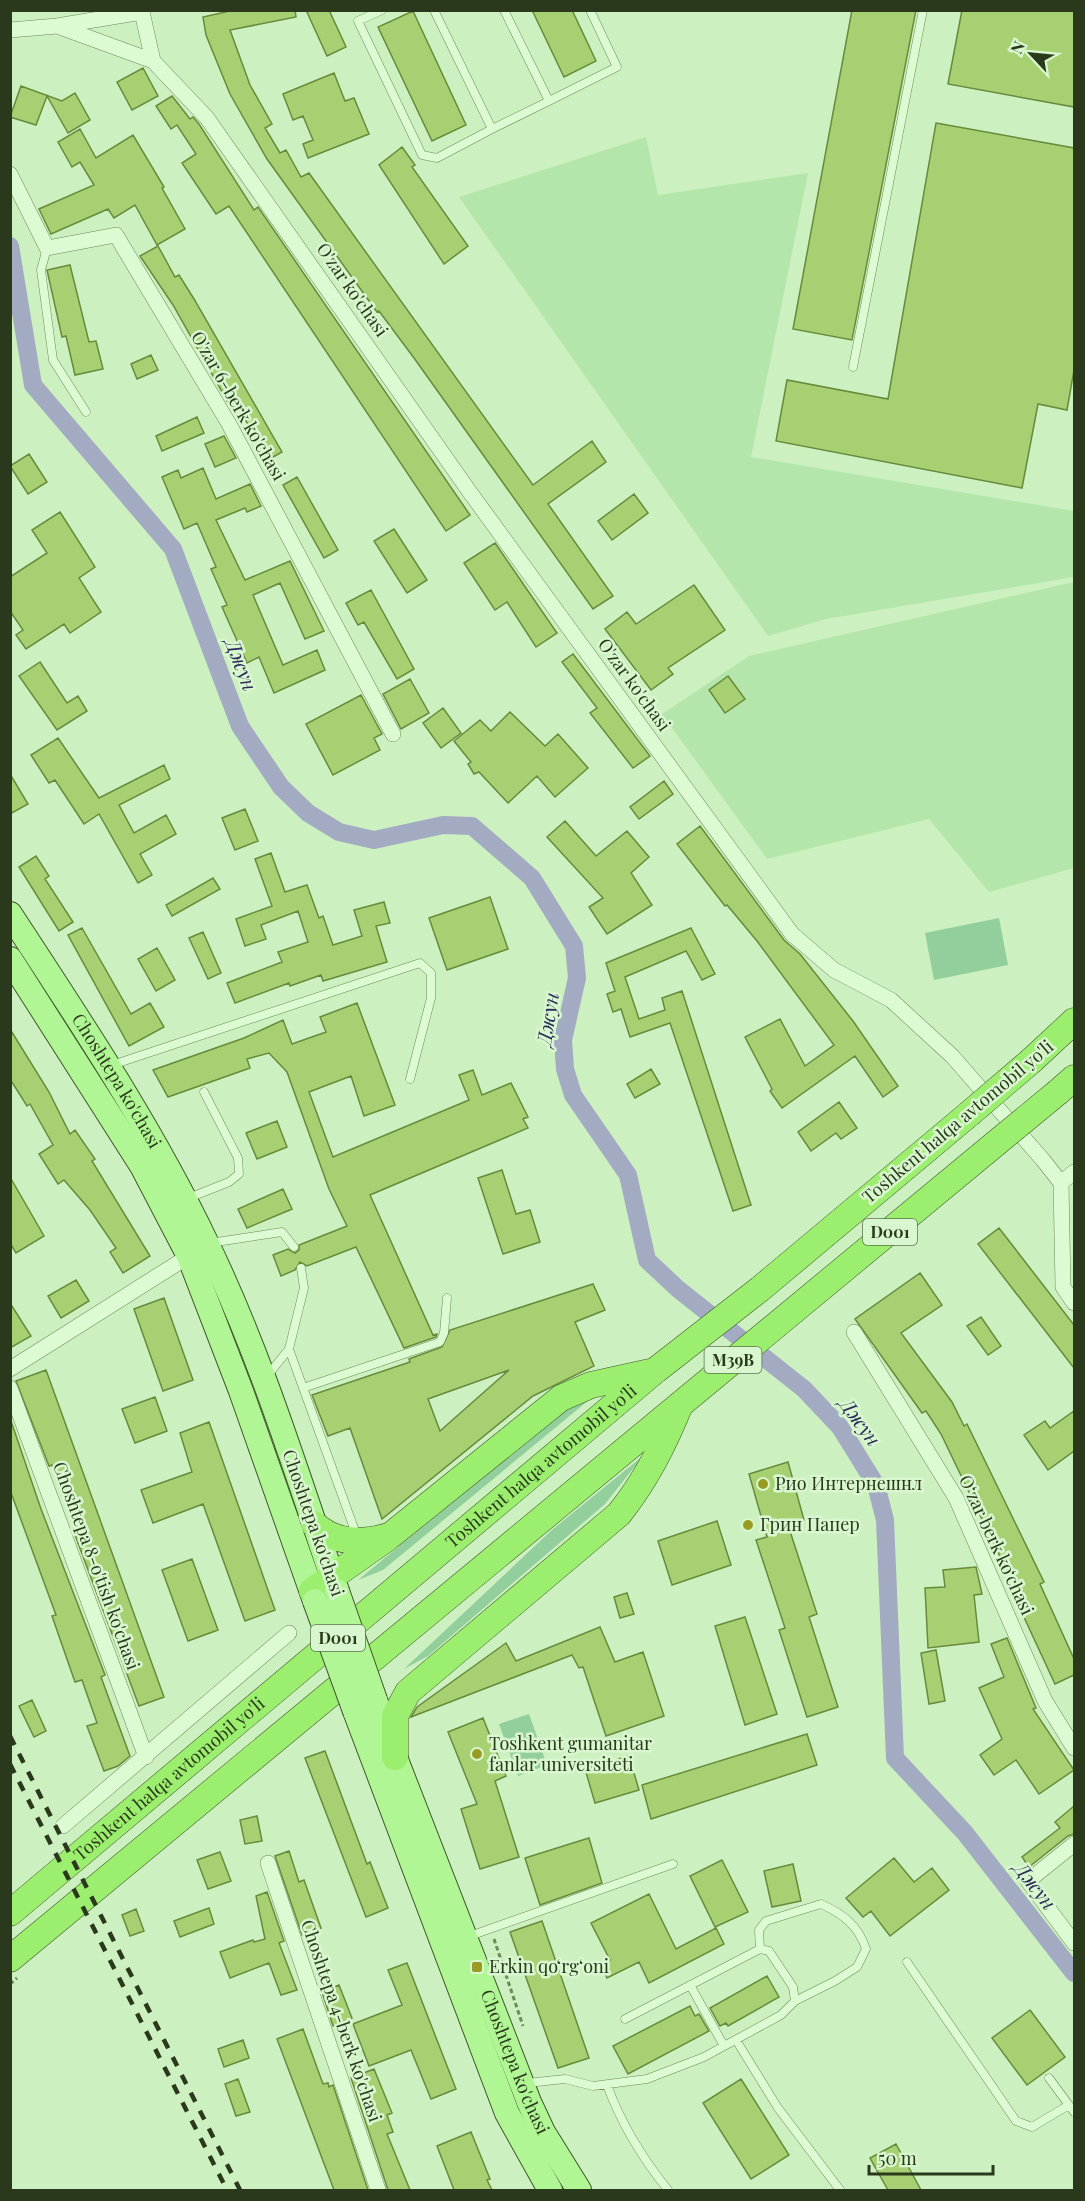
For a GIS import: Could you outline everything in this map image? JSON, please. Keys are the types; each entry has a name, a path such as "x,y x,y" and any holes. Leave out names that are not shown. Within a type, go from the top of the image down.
{"highway":[{"name":"Toshkent halqa avtomobil yo'li","path":"10,1913 657,1370 760,1289 969,1114 1074,1021"},
{"name":"Toshkent halqa avtomobil yo'li","path":"10,1959 681,1401 784,1319 1066,1085"},
{"path":"324,1590 561,1398 591,1385 657,1370"},
{"path":"395,1757 395,1716 408,1692 619,1514 639,1489 657,1460 681,1401"},
{"path":"314,1524 328,1535 351,1541 368,1541 391,1535"}],"main road":[{"name":"Choshtepa ko'chasi","path":"10,914 109,1066 185,1199 241,1391 324,1590 507,2113 542,2186"},
{"name":"Choshtepa ko'chasi","path":"10,959 198,1250 263,1381 314,1524 324,1590"},
{"name":"Choshtepa ko'chasi","path":"365,1705 395,1757 522,2084 543,2132 579,2190"}],"street":[{"path":"10,30 57,26 143,11 153,61"},
{"path":"57,26 153,61"},
{"name":"O'zar ko'chasi","path":"153,61 207,118 469,491 792,934 812,954 834,970 891,999 952,1056 1061,1183"},
{"path":"10,174 47,248"},
{"name":"O'zar 6-berk ko'chasi","path":"47,248 116,235 229,424 393,734"},
{"path":"1074,1172 1061,1183 1063,1287 1074,1303"},
{"path":"10,1369 198,1250"},
{"name":"Oʻzar berk koʻchasi","path":"854,1332 956,1498 1045,1701 1074,1748"},
{"name":"Choshtepa 8-o'tish ko'chasi","path":"10,1388 146,1757"},
{"path":"63,1826 289,1633"},
{"path":"1074,1844 1028,1881 1074,1942"},
{"name":"Choshtepa 4-berk ko'chasi","path":"268,1863 378,2190"},
{"path":"542,2186 562,2164"}],"lane":[{"path":"382,10 358,21 422,155 436,158 617,68 590,10"},
{"path":"504,10 549,101"},
{"path":"853,367 922,10"},
{"path":"434,11 492,129"},
{"path":"47,248 41,270 53,360 86,412"},
{"path":"109,1066 420,963 431,973 431,998 410,1078"},
{"path":"185,1199 230,1182 239,1174 238,1158 204,1092"},
{"path":"198,1250 282,1233 294,1247"},
{"path":"263,1381 289,1349 304,1288 301,1268"},
{"path":"303,1388 440,1342 444,1333 447,1298"},
{"path":"289,1349 355,1531"},
{"path":"465,1937 673,1864"},
{"path":"522,2084 564,2079 592,2086 608,2085 647,2079 704,2057 781,2015 795,2001 857,1967 866,1949 861,1934 843,1915 821,1904 766,1921 759,1930 760,1948"},
{"path":"625,2019 760,1948 769,1951 793,1987 795,2001"},
{"path":"907,1962 1016,2121 1032,2127 1069,2104"},
{"path":"690,1985 724,2046"},
{"path":"736,2040 778,2108 840,2190"},
{"path":"1049,2078 1074,2112"},
{"path":"608,2085 615,2106 645,2158 668,2190"}],"path":[{"path":"490,1928 523,2026"}],"green space":[{"path":"646,137 658,195 808,173 751,457 1074,511 1074,577 826,619 768,636 459,197"},
{"path":"1074,582 1074,868 989,892 929,819 767,859 662,714 749,656"},
{"path":"999,918 1008,965 934,980 925,933"},
{"path":"595,1395 383,1570 358,1580 567,1408"},
{"path":"644,1455 605,1504 428,1656 404,1669 553,1529"},
{"path":"529,1714 547,1765 518,1776 499,1724"}],"building":[{"path":"234,10 295,10 296,17 230,30 250,85 272,124 265,128 280,153 286,150 301,177 309,173 533,485 592,441 606,462 548,504 613,596 593,609 414,358 379,311 377,312 267,159 230,94 206,35 203,17"},
{"path":"306,10 329,10 346,47 327,56"},
{"path":"532,10 572,10 596,61 564,77"},
{"path":"852,10 916,10 852,340 793,329"},
{"path":"962,10 1074,10 1074,107 948,84"},
{"path":"413,11 466,125 432,141 378,27"},
{"path":"143,68 158,96 132,110 117,82"},
{"path":"334,73 345,101 354,98 369,134 308,158 303,144 313,140 303,116 293,120 283,94"},
{"path":"21,86 62,101 75,93 90,120 68,133 47,96 36,125 10,117"},
{"path":"172,96 190,119 193,117 199,124 254,210 258,207 470,515 446,531 229,206 216,214 182,163 196,154 177,125 171,129 156,106"},
{"path":"936,123 1074,148 1074,370 1067,410 1038,404 1022,488 776,441 787,380 888,399"},
{"path":"80,129 96,158 133,135 164,187 162,188 185,229 157,245 135,205 114,218 108,209 51,234 39,209 94,185 80,162 72,167 58,142"},
{"path":"402,147 415,165 412,167 468,246 444,264 379,165"},
{"path":"158,246 175,277 179,275 194,299 282,452 268,460 236,403 230,406 173,305 140,256"},
{"path":"70,265 89,342 96,341 103,369 75,375 66,336 62,337 47,270"},
{"path":"151,355 158,370 137,379 131,364"},
{"path":"197,417 204,433 162,451 156,436"},
{"path":"224,436 236,458 215,467 205,444"},
{"path":"29,454 47,482 28,494 10,466"},
{"path":"203,468 216,499 250,484 261,506 247,512 245,508 216,520 245,580 290,561 324,631 305,639 280,583 253,595 283,665 317,650 325,670 274,693 259,657 247,663 222,607 227,605 211,569 216,567 197,523 184,529 162,477 178,470 181,478"},
{"path":"297,477 338,550 324,558 283,485"},
{"path":"634,494 648,513 612,540 598,521"},
{"path":"60,512 95,567 79,578 101,612 70,633 64,624 26,649 16,635 23,630 10,611 10,577 47,553 32,530"},
{"path":"394,529 427,580 407,593 374,541"},
{"path":"495,543 557,633 536,647 507,602 495,610 464,563"},
{"path":"694,585 725,630 668,668 673,674 651,690 605,629 627,612 636,624"},
{"path":"371,590 414,669 397,679 364,622 358,625 346,603"},
{"path":"573,654 650,756 633,768 590,713 597,708 562,662"},
{"path":"40,662 67,703 78,696 87,711 57,730 19,676"},
{"path":"728,676 745,699 725,713 709,690"},
{"path":"410,679 429,713 401,729 383,694"},
{"path":"361,695 382,734 374,738 380,750 333,775 306,724"},
{"path":"443,708 461,733 441,748 423,723"},
{"path":"510,712 545,746 558,734 588,768 555,797 537,776 508,803 479,772 474,774 468,764 471,762 454,741 480,720 491,731"},
{"path":"58,738 99,798 164,765 170,779 119,805 134,833 166,815 176,834 140,854 152,875 138,883 99,814 84,824 55,780 49,783 31,755"},
{"path":"10,774 28,804 10,814"},
{"path":"664,781 673,794 639,819 630,807"},
{"path":"245,809 258,841 235,850 222,818"},
{"path":"565,821 596,856 627,831 649,857 631,873 652,905 607,934 589,907 603,898 547,837"},
{"path":"700,826 784,940 800,954 853,1021 898,1086 883,1097 855,1056 782,1108 770,1091 772,1089 745,1037 780,1019 805,1066 834,1045 757,941 727,905 725,906 677,844"},
{"path":"271,853 285,892 307,885 319,918 323,916 333,945 362,936 354,910 384,902 390,923 376,926 387,962 323,981 321,975 290,986 289,983 235,1003 227,983 282,962 278,952 308,942 298,911 261,925 266,939 245,946 236,919 272,906 255,859"},
{"path":"36,856 49,876 45,879 73,922 59,931 19,867"},
{"path":"213,878 220,889 172,916 166,905"},
{"path":"490,897 508,949 447,970 429,918"},
{"path":"82,928 131,1014 150,1003 164,1027 129,1046 68,935"},
{"path":"691,928 715,974 702,980 686,951 625,977 639,1019 665,1010 662,998 682,991 751,1205 733,1211 670,1023 630,1037 621,1009 613,1012 607,994 615,991 606,963"},
{"path":"203,932 221,973 208,979 189,938"},
{"path":"157,948 175,980 156,991 138,959"},
{"path":"357,1003 395,1105 364,1116 351,1076 309,1092 333,1157 469,1100 459,1075 473,1070 482,1095 511,1083 528,1117 523,1119 528,1128 370,1195 433,1335 437,1334 436,1337 404,1348 356,1247 307,1266 300,1262 295,1270 281,1276 273,1255 288,1249 295,1253 299,1250 299,1245 347,1226 329,1189 287,1072 269,1053 247,1059 250,1068 168,1097 153,1070 244,1038 283,1020 292,1044 326,1032 320,1017"},
{"path":"10,1029 49,1092 70,1134 75,1130 95,1159 92,1161 150,1256 123,1273 110,1252 116,1248 90,1210 64,1180 58,1184 39,1154 53,1145 30,1104 27,1106 10,1079"},
{"path":"651,1069 660,1084 635,1098 627,1084"},
{"path":"839,1102 857,1128 841,1139 836,1133 811,1151 798,1132"},
{"path":"277,1121 287,1147 257,1159 246,1133"},
{"path":"502,1170 516,1214 530,1210 540,1242 503,1254 478,1178"},
{"path":"10,1177 44,1236 16,1253 10,1243"},
{"path":"283,1189 292,1209 247,1228 238,1209"},
{"path":"999,1228 1074,1325 1074,1368 978,1244"},
{"path":"920,1273 942,1305 901,1333 952,1402 964,1426 967,1424 1044,1582 1040,1584 1074,1659 1074,1675 1055,1684 1016,1600 1020,1598 941,1434 926,1411 922,1413 855,1319"},
{"path":"76,1280 89,1301 61,1318 48,1296"},
{"path":"593,1284 605,1310 575,1322 594,1366 533,1396 382,1519 350,1428 328,1436 312,1395 410,1362 409,1359 442,1347 450,1330","holes":["509,1370 440,1431 428,1399"]},
{"path":"164,1298 193,1380 163,1391 134,1309"},
{"path":"10,1303 31,1336 10,1348"},
{"path":"981,1317 1001,1346 988,1355 967,1326"},
{"path":"46,1370 164,1697 139,1706 75,1535 78,1534 52,1465 49,1466 16,1381"},
{"path":"155,1397 167,1431 135,1443 122,1409"},
{"path":"1074,1411 1074,1451 1048,1470 1024,1435 1045,1421 1050,1428"},
{"path":"10,1418 41,1509 105,1675 101,1677 130,1756 118,1766 104,1771 87,1726 97,1723 82,1680 75,1682 52,1616 56,1615 10,1490"},
{"path":"209,1422 275,1610 245,1621 203,1504 153,1523 141,1490 192,1472 180,1433"},
{"path":"788,1462 804,1520 788,1525 817,1614 809,1617 838,1707 807,1717 779,1630 785,1628 756,1540 767,1537 749,1474"},
{"path":"717,1521 731,1565 672,1585 658,1541"},
{"path":"192,1559 218,1630 188,1641 162,1570"},
{"path":"976,1567 982,1594 974,1595 979,1642 928,1648 925,1588 945,1587 943,1570"},
{"path":"627,1593 634,1614 620,1618 614,1597"},
{"path":"745,1617 777,1714 745,1725 715,1626"},
{"path":"600,1627 615,1662 643,1652 664,1716 606,1736 583,1667 579,1668 572,1655 411,1717 417,1707 506,1643 516,1661"},
{"path":"1007,1638 1036,1708 1033,1709 1074,1770 1039,1794 1016,1760 994,1775 980,1755 1002,1739 979,1688 1004,1677 991,1644"},
{"path":"936,1650 945,1701 929,1704 921,1653"},
{"path":"32,1700 46,1731 34,1737 19,1706"},
{"path":"483,1718 506,1776 495,1781 519,1857 480,1869 461,1809 477,1804 448,1732"},
{"path":"807,1734 817,1765 651,1819 642,1785"},
{"path":"325,1751 367,1864 370,1862 388,1908 366,1917 305,1758"},
{"path":"629,1756 639,1790 595,1803 585,1769"},
{"path":"1074,1806 1074,1834 1068,1836 1029,1867 1022,1857 1060,1828 1055,1822"},
{"path":"257,1816 262,1841 245,1844 240,1820"},
{"path":"589,1838 602,1883 540,1905 525,1858"},
{"path":"289,1851 299,1882 304,1880 321,1928 302,1935 275,1856"},
{"path":"220,1852 231,1881 208,1889 197,1860"},
{"path":"894,1858 914,1882 932,1868 949,1890 890,1936 871,1911 863,1917 846,1898"},
{"path":"722,1860 748,1912 715,1927 690,1876"},
{"path":"793,1864 801,1901 772,1907 764,1871"},
{"path":"267,1892 284,1941 279,1943 297,1990 281,1995 269,1963 230,1978 220,1952 253,1940 254,1942 265,1939 256,1896"},
{"path":"649,1894 676,1949 716,1928 724,1944 649,1983 639,1962 607,1978 601,1965 610,1960 591,1923"},
{"path":"209,1908 214,1924 180,1937 174,1921"},
{"path":"136,1909 144,1931 130,1936 122,1915"},
{"path":"542,1921 589,2058 558,2068 510,1932"},
{"path":"407,1963 456,2089 431,2099 411,2050 369,2066 353,2024 402,2005 388,1970"},
{"path":"767,1976 779,1997 728,2026 726,2023 720,2026 710,2008"},
{"path":"339,1985 352,2018 333,2026 322,1992"},
{"path":"690,2006 695,2016 699,2014 709,2031 628,2074 613,2046"},
{"path":"1030,2010 1065,2057 1027,2085 992,2038"},
{"path":"303,2029 323,2084 328,2083 329,2087 333,2085 368,2190 334,2190 277,2039"},
{"path":"243,2040 249,2058 224,2067 218,2049"},
{"path":"374,2069 392,2113 387,2115 393,2132 387,2134 410,2190 388,2190 351,2078"},
{"path":"238,2079 250,2112 236,2116 225,2084"},
{"path":"741,2079 789,2155 751,2179 703,2103"},
{"path":"471,2132 490,2179 487,2180 492,2190 454,2190 437,2146"},
{"path":"896,2144 921,2190 888,2190 870,2158"}],"waterway":[{"name":"Джун","path":"10,246 33,385 173,549 240,726 281,787 308,813 339,832 374,840 443,825 472,826 532,878 574,946 577,978 563,1040 565,1069 573,1095 628,1175 647,1260 678,1289 804,1389 840,1427 876,1485 885,1520 895,1758 965,1833 1074,1973"}],"railway":[{"path":"10,1736 240,2190"},
{"path":"10,1764 227,2190"}],"place":[{"name":"Рио Интернешнл","path":"763,1484"},
{"name":"Грин Папер","path":"748,1525"},
{"name":"Toshkent gumanitar fanlar universiteti","path":"477,1754"},
{"name":"Erkin qoʻrgʻoni","path":"477,1967"}]}
